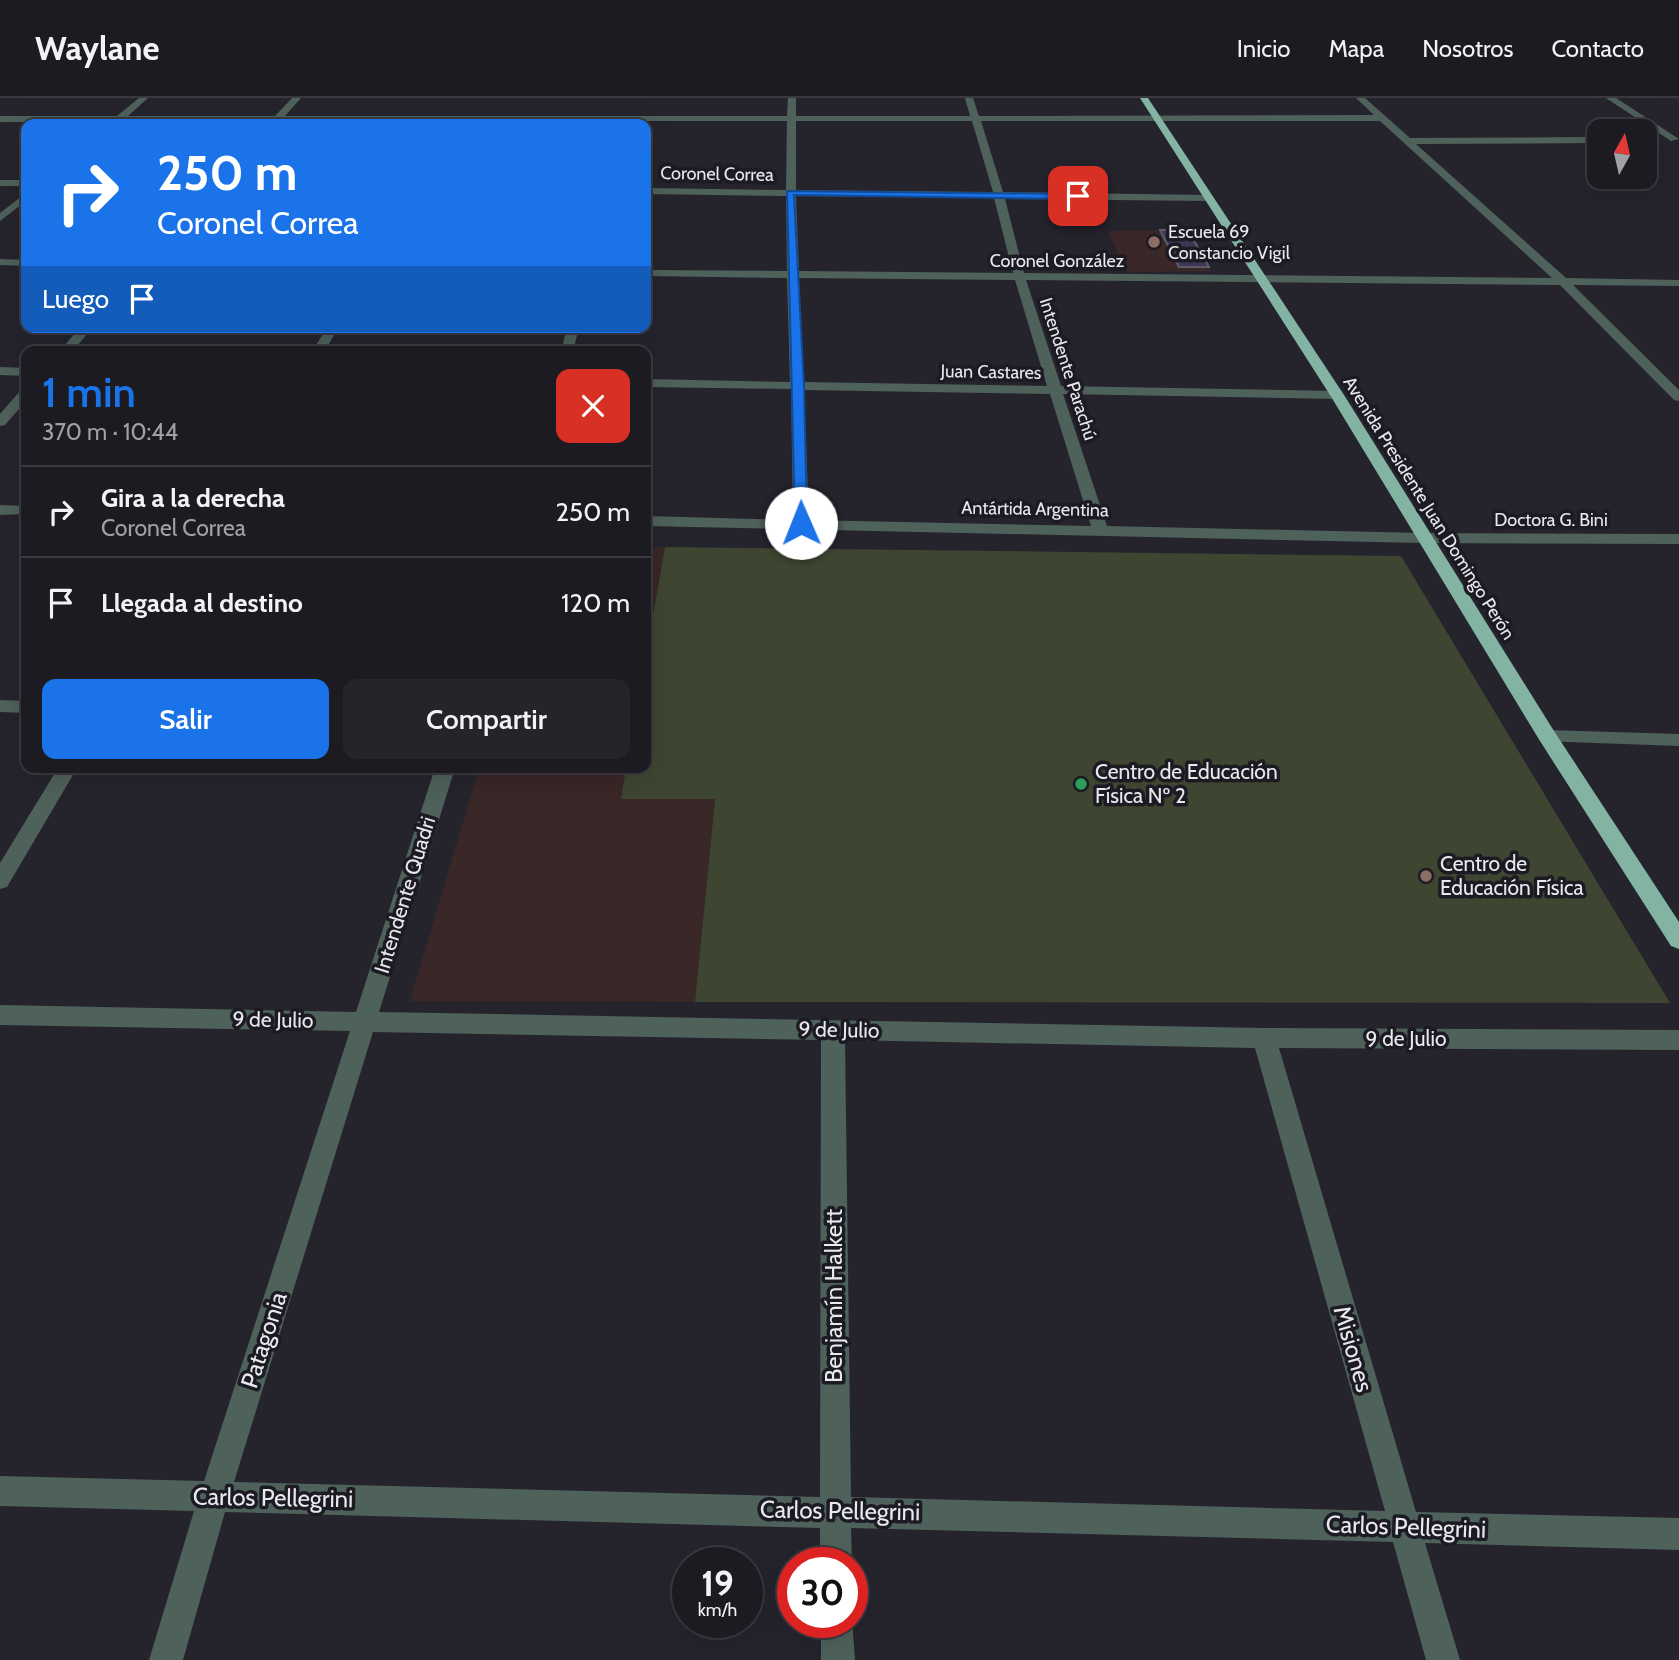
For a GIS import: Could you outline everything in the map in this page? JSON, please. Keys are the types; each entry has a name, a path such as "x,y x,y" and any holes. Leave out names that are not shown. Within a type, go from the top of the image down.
{"highway":[{"name":"Avenida Presidente Juan Domingo Perón","path":"1144,98 1337,395 1547,736 1679,940"}],"street":[{"path":"118,119 144,98"},
{"path":"278,119 297,98"},
{"path":"792,98 790,192 799,387 801,523"},
{"name":"Intendente Parachú","path":"969,98 999,196 1020,278 1058,390 1100,530"},
{"path":"1360,98 1563,282 1679,397"},
{"path":"1610,98 1677,139"},
{"path":"458,119 465,108"},
{"path":"528,119 635,116 1383,118"},
{"path":"0,119 21,119"},
{"path":"1657,139 1677,139"},
{"path":"1409,141 1587,140"},
{"path":"0,183 21,183"},
{"name":"Coronel Correa","path":"651,191 1208,198"},
{"path":"0,218 21,200"},
{"path":"0,262 21,263"},
{"name":"Coronel González","path":"651,273 1679,283"},
{"path":"0,371 21,372"},
{"name":"Juan Castares","path":"651,383 1337,395"},
{"path":"0,422 21,399"},
{"path":"0,510 21,510"},
{"name":"Antártida Argentina","path":"651,521 1423,538"},
{"name":"Doctora G. Bini","path":"1423,538 1679,539"},
{"path":"0,706 21,707"},
{"path":"1547,736 1679,740"},
{"path":"0,881 65,773"},
{"name":"Intendente Quadri","path":"366,1022 443,773"},
{"name":"9 de Julio","path":"0,1015 1264,1038 1679,1040"},
{"name":"Patagonia","path":"166,1660 214,1497 366,1022"},
{"name":"Benjamín Halkett","path":"833,1030 836,1547"},
{"name":"Misiones","path":"1264,1038 1443,1660"},
{"name":"Carlos Pellegrini","path":"0,1491 835,1510 1679,1534"},
{"path":"837,1638 838,1660"}],"shaded area":[{"name":"Escuela 69 Constancio Vigil","path":"1188,230 1211,271 1127,272 1108,231"},
{"path":"651,547 665,547 651,627"},
{"path":"478,773 625,773 621,799 715,799 695,1002 410,1001"}],"green space":[{"name":"Centro de Educación Física Nº 2","path":"665,547 1401,556 1670,1003 695,1002 715,799 621,799 625,773 651,773 651,627"}],"building":[{"path":"1160,230 1188,230 1209,267 1179,267"}],"place":[{"name":"Escuela 69 Constancio Vigil","path":"1154,242"},
{"name":"Centro de Educación Física Nº 2","path":"1081,784"},
{"name":"Centro de Educación Física","path":"1426,876"}],"route":[{"path":"801,523 799,387 790,192 1078,196"}]}
